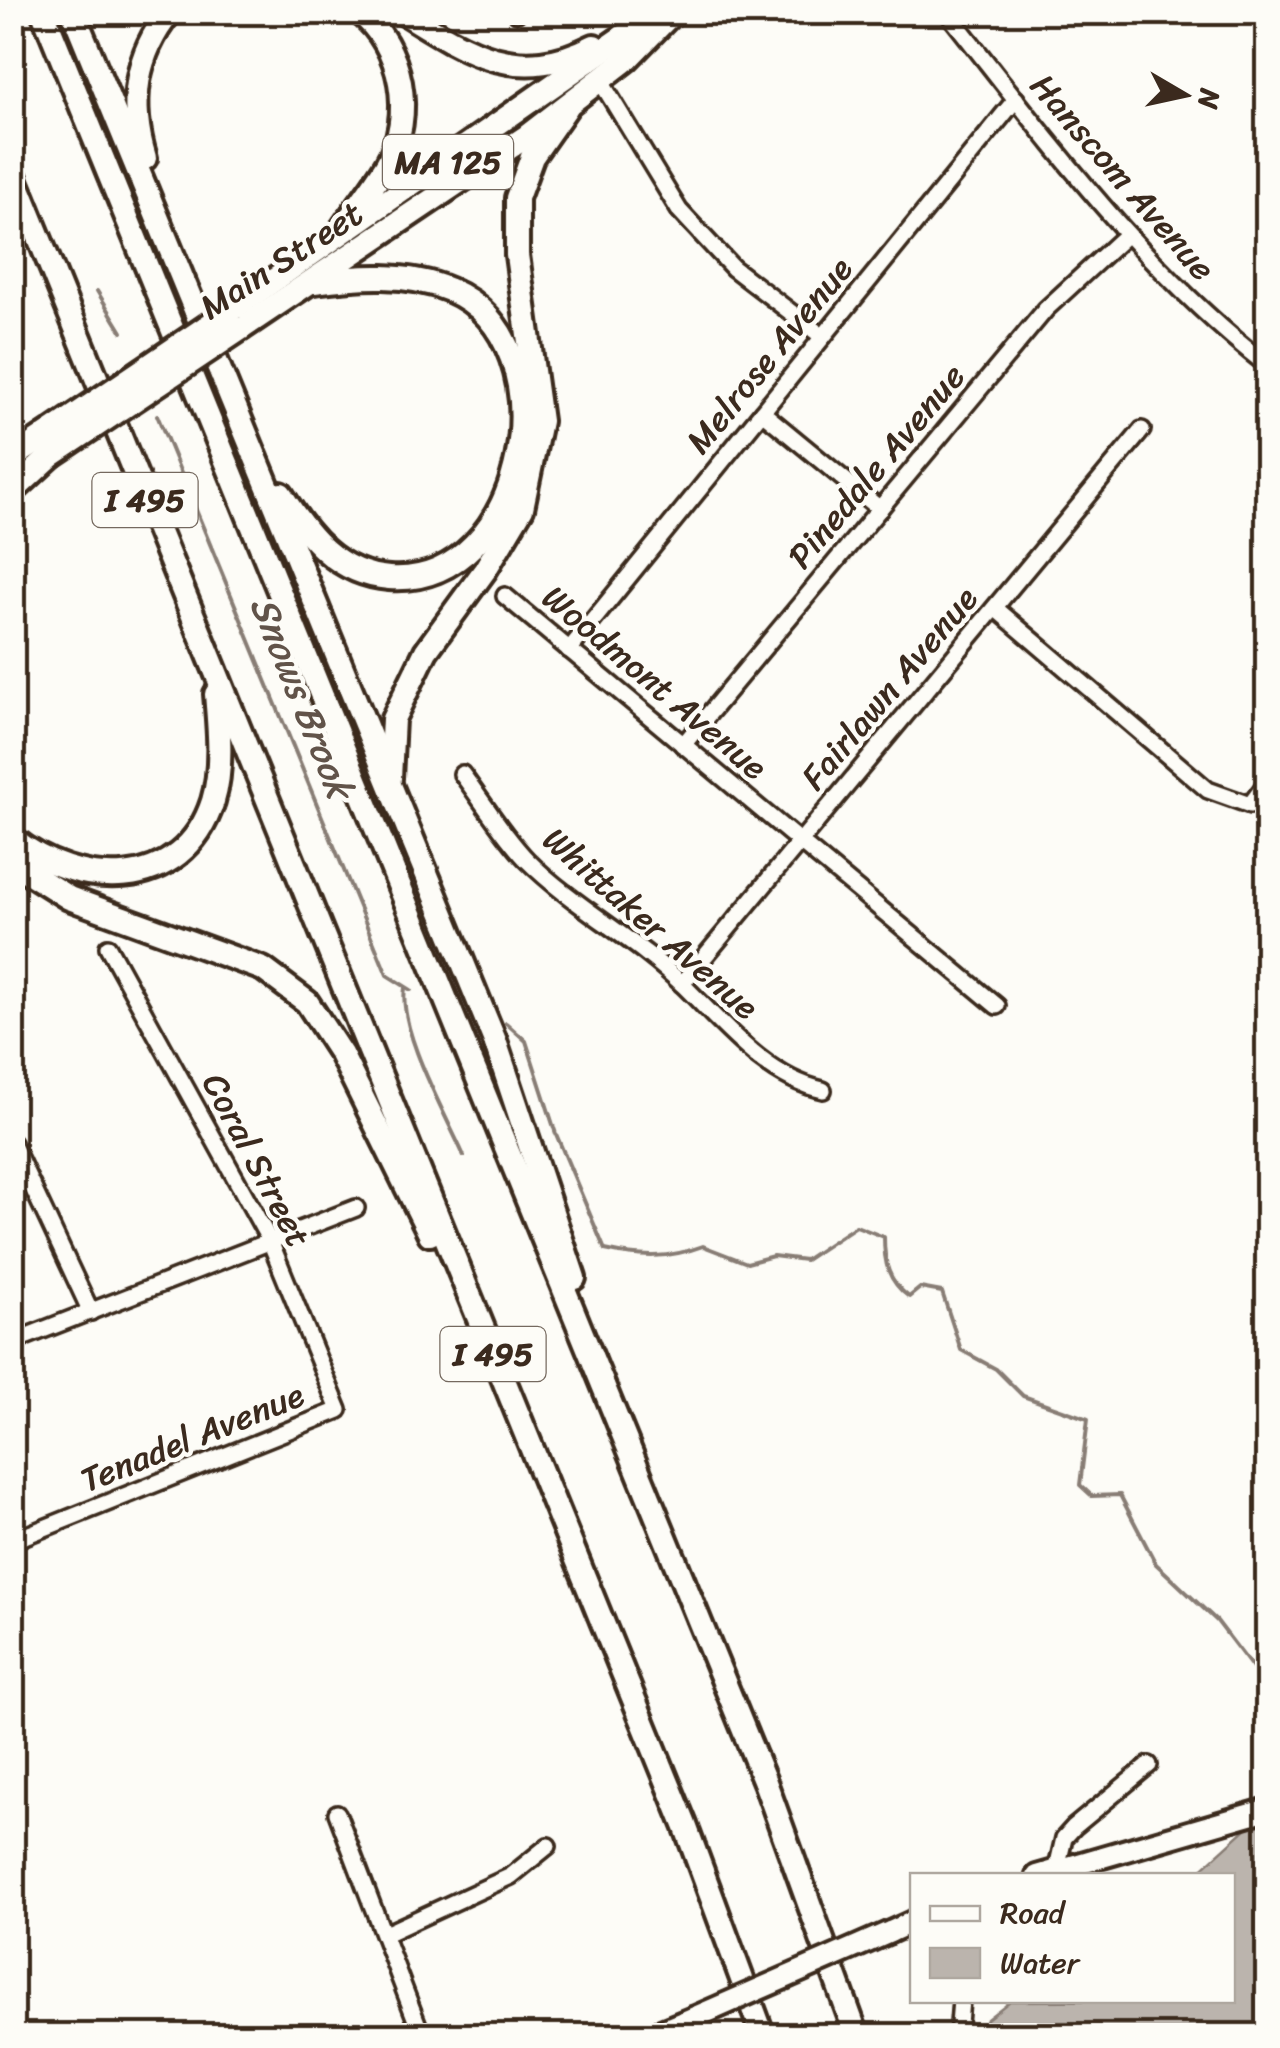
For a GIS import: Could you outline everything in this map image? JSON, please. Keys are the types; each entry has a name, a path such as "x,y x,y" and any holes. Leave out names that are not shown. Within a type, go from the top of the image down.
{"highway":[{"name":"I 495","path":"43,12 766,1782 857,2036"},
{"path":"73,12 495,1041 619,1424"},
{"path":"170,12 148,45 134,94 140,141 170,243"},
{"path":"334,239 388,162 398,137 402,96 393,54 359,12"},
{"path":"403,12 473,54 508,64 564,60 632,26"},
{"name":"Main Street","path":"12,458 48,445 238,318 334,239 530,104 632,26 658,12"},
{"name":"Main Street","path":"238,318 314,282 567,106 673,12"},
{"path":"390,791 393,719 426,651 485,570 522,508 540,421 518,255 517,198 532,157 567,106"},
{"name":"I 495","path":"12,171 685,1825 763,2036"},
{"path":"12,215 72,326"},
{"path":"248,440 299,523 338,563 364,576 408,580 440,572 468,554 490,529 504,497 520,421 518,384 506,346 490,321 450,290 414,282 357,276 314,282"},
{"path":"12,492 48,445"},
{"path":"12,838 52,865 85,876 118,878 150,872 180,854 200,830 213,800 219,758 215,676"},
{"path":"12,862 69,898 263,969 307,1002 341,1054 505,1382"}],"main road":[{"name":"Main Street","path":"12,480 48,445"},
{"path":"1047,1872 1268,1809"},
{"path":"649,2036 910,1923"}],"street":[{"name":"Hanscom Avenue","path":"947,12 1126,236 1202,313 1268,366"},
{"path":"600,80 679,210 733,268 823,337"},
{"name":"Melrose Avenue","path":"569,650 1016,98"},
{"name":"Pinedale Avenue","path":"683,745 1046,309 1126,236"},
{"path":"762,412 880,509"},
{"name":"Fairlawn Avenue","path":"682,984 1142,430"},
{"name":"Woodmont Avenue","path":"504,596 997,1006"},
{"path":"995,608 1208,790 1250,805 1268,781"},
{"name":"Whittaker Avenue","path":"462,774 525,858 682,984 721,1026 801,1085 823,1090"},
{"name":"Coral Street","path":"108,947 270,1241 339,1410"},
{"path":"12,1144 91,1312"},
{"path":"12,1342 356,1208"},
{"name":"Tenadel Avenue","path":"12,1542 339,1410"},
{"path":"1047,1872 1074,1827 1150,1765"},
{"path":"337,1813 422,2036"},
{"path":"386,1934 511,1876 548,1846"},
{"path":"958,2036 961,2003"}],"water":[{"path":"1267,1821 1267,2035 981,2035 987,2019 1007,2003 1235,2003 1235,1873 1197,1873 1249,1826"}],"waterway":[{"name":"Snows Brook","path":"97,291 122,332"},
{"name":"Snows Brook","path":"157,415 387,975 411,990"},
{"path":"405,988 405,1006 416,1049 464,1156"},
{"name":"Snows Brook","path":"506,1023 526,1041 556,1134 605,1250 654,1256 703,1246 747,1263 773,1256 805,1260 856,1226 884,1237 885,1255 896,1285 909,1297 920,1288 942,1292 961,1350 996,1369 1023,1396 1088,1419 1080,1485 1092,1496 1120,1495 1156,1564 1217,1621 1268,1688"}]}
